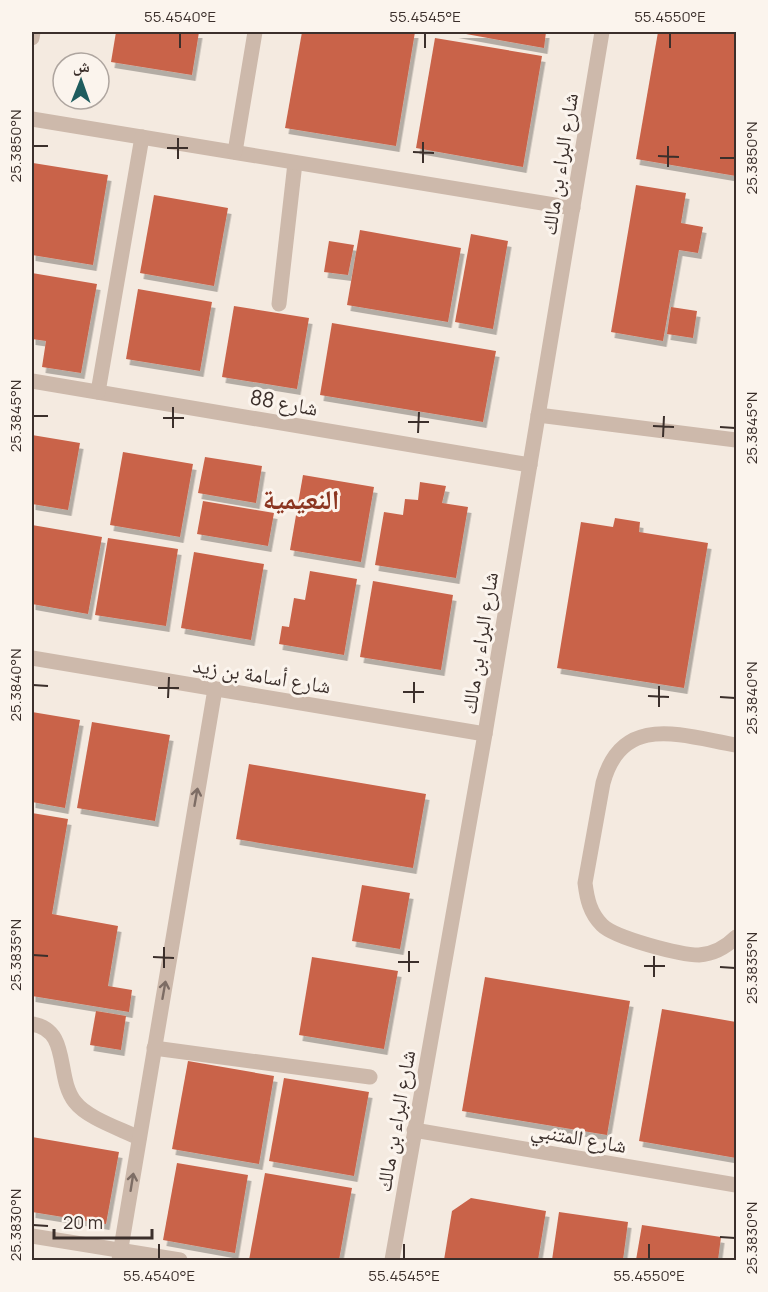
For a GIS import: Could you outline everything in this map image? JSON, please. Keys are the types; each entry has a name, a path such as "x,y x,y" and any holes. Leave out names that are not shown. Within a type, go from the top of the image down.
{"street":[{"path":"32,38 33,32"},
{"path":"235,152 255,32"},
{"name":"شارع البراء بن مالك","path":"392,1260 485,734 602,32"},
{"path":"32,119 573,208"},
{"path":"98,392 142,137"},
{"path":"279,304 295,163"},
{"name":"شارع 88","path":"32,381 530,465"},
{"path":"538,415 736,440"},
{"name":"شارع أسامة بن زيد","path":"32,658 485,734"},
{"path":"120,1256 215,689"},
{"path":"736,746 661,733 644,734 629,742 616,753 603,783 585,883 587,899 593,914 603,926 616,935 699,955 714,952 729,945 736,937"},
{"path":"32,1023 43,1026 56,1038 69,1093 80,1108 139,1138"},
{"path":"154,1048 370,1077"},
{"name":"شارع المتنبي","path":"414,1130 736,1185"},
{"path":"32,1236 120,1256 180,1260"}],"building":[{"path":"116,32 199,32 192,75 111,62"},
{"path":"302,32 415,32 396,146 285,128"},
{"path":"455,32 546,32 544,48"},
{"path":"658,32 736,32 736,176 636,159"},
{"path":"435,38 542,56 523,167 416,148"},
{"path":"33,163 108,175 93,265 32,255"},
{"path":"636,185 686,193 681,223 703,227 698,253 679,250 663,341 611,332"},
{"path":"154,195 228,208 214,286 140,273"},
{"path":"360,230 461,248 448,322 347,305"},
{"path":"471,234 508,241 493,329 455,322"},
{"path":"329,241 354,245 348,275 324,272"},
{"path":"32,273 97,284 81,373 42,367 46,341 32,339"},
{"path":"138,289 212,302 200,371 126,359"},
{"path":"234,306 309,318 297,389 222,377"},
{"path":"671,307 697,311 693,338 667,334"},
{"path":"332,323 496,351 483,422 320,395"},
{"path":"32,435 80,443 68,510 32,504"},
{"path":"123,452 193,464 180,537 110,525"},
{"path":"205,457 262,466 256,503 198,493"},
{"path":"303,475 374,487 361,562 290,550"},
{"path":"420,482 446,486 442,503 468,507 456,578 375,565 384,512 403,515 405,499 418,500"},
{"path":"203,501 274,513 268,546 197,534"},
{"path":"615,518 640,522 639,532 708,543 684,688 557,668 581,522 613,527"},
{"path":"32,525 102,537 88,614 32,604"},
{"path":"108,538 178,549 166,626 95,615"},
{"path":"194,552 264,564 251,640 181,628"},
{"path":"310,571 357,579 344,655 279,644 282,626 289,627 294,598 305,600"},
{"path":"373,581 453,595 441,670 360,657"},
{"path":"32,712 80,720 65,808 32,802"},
{"path":"92,722 170,735 155,821 77,808"},
{"path":"249,764 426,794 413,868 236,839"},
{"path":"32,813 68,819 52,914 118,926 108,986 132,990 129,1012 32,996"},
{"path":"362,885 410,893 400,949 352,941"},
{"path":"312,957 398,971 384,1049 299,1035"},
{"path":"485,977 630,1001 607,1135 462,1111"},
{"path":"662,1009 736,1022 736,1158 639,1141"},
{"path":"96,1011 126,1016 121,1050 90,1045"},
{"path":"188,1061 274,1076 259,1164 172,1149"},
{"path":"284,1078 369,1092 354,1176 269,1161"},
{"path":"32,1137 119,1152 106,1224 32,1212"},
{"path":"177,1163 248,1175 235,1253 163,1240"},
{"path":"265,1173 352,1188 339,1260 249,1260"},
{"path":"471,1198 546,1211 538,1260 444,1260 452,1211"},
{"path":"559,1212 628,1222 623,1260 552,1260"},
{"path":"642,1225 721,1237 718,1260 636,1260"}],"district":[{"name":"النعيمية","path":"301,498"}]}
